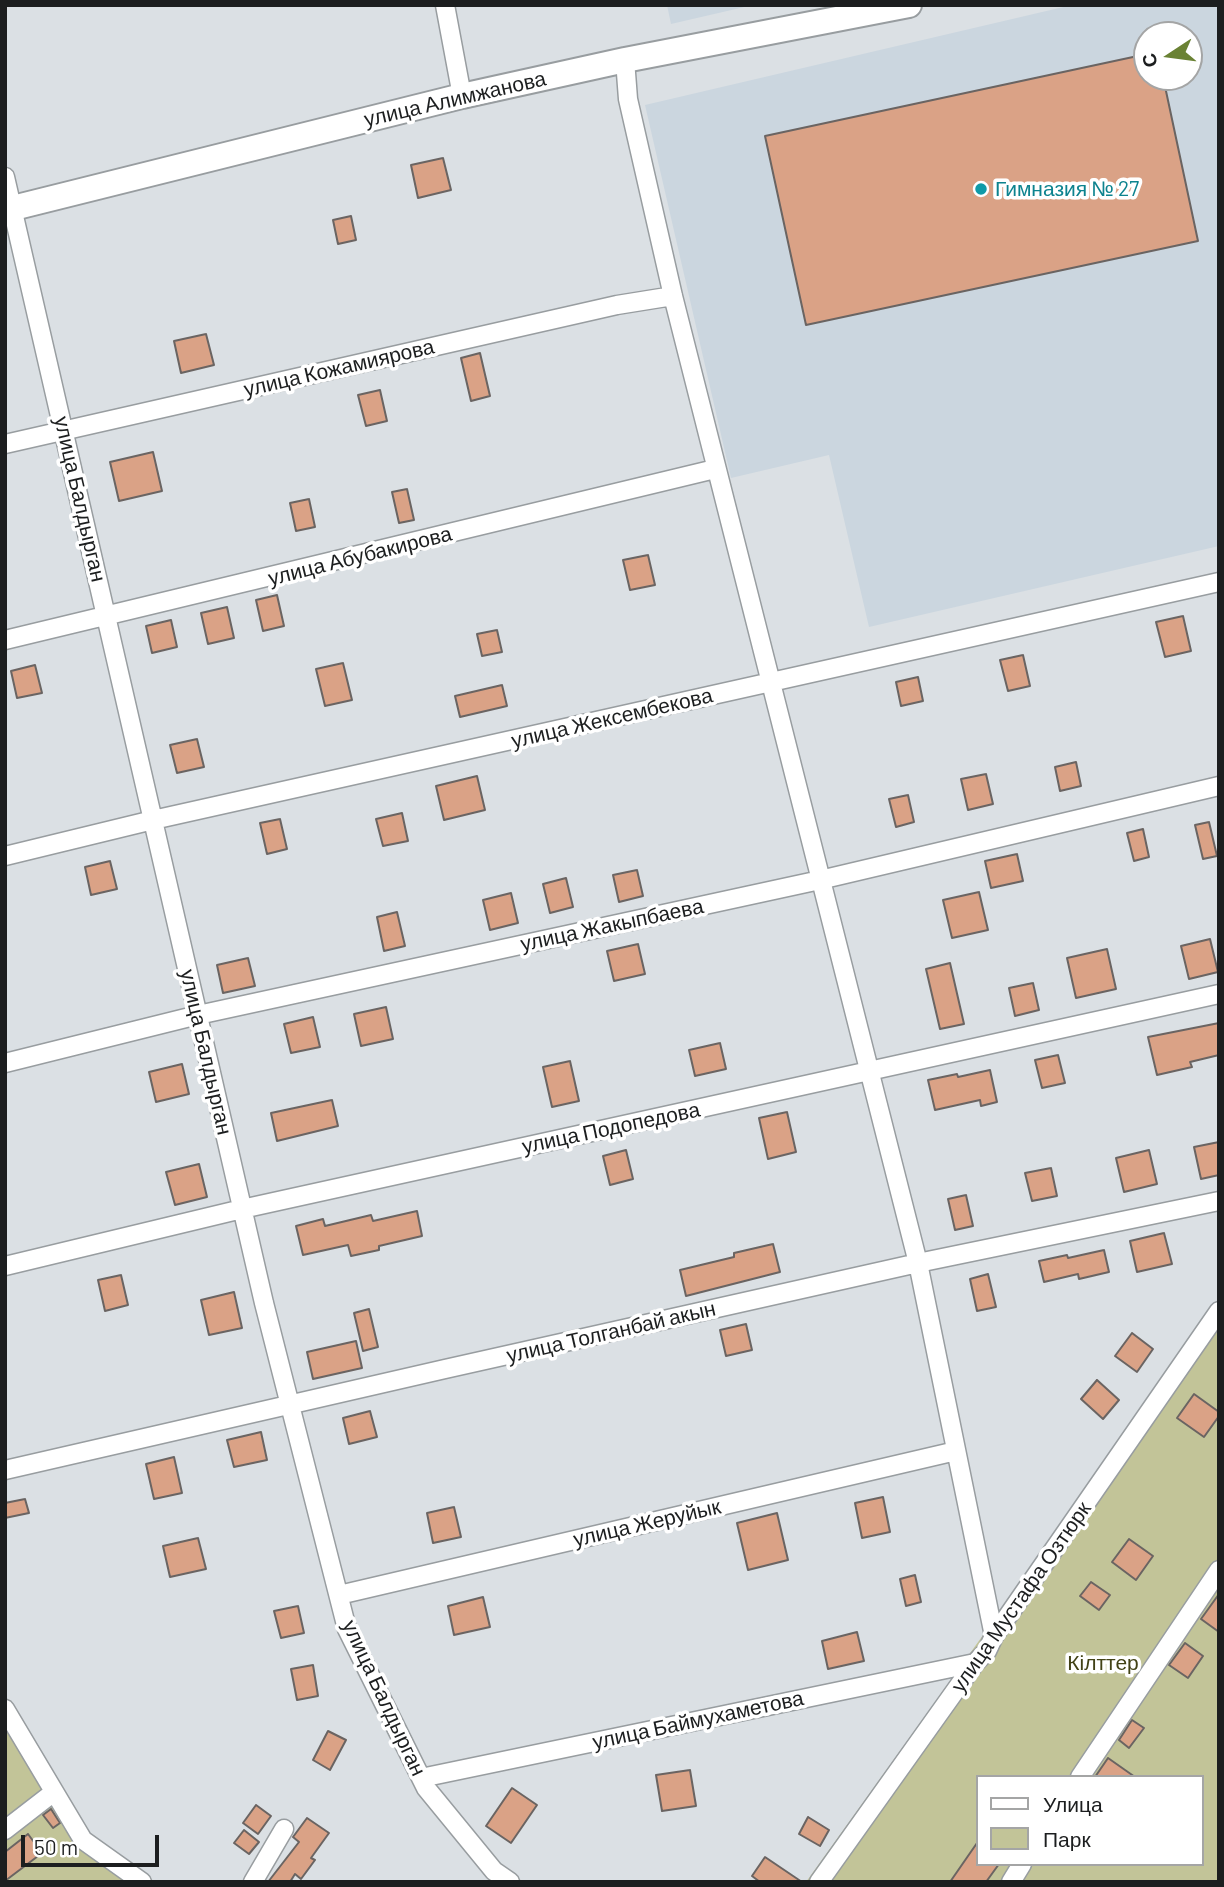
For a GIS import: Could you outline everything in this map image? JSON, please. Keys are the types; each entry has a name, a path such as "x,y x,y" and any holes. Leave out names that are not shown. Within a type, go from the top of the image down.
{"street":[{"path":"445,5 462,96"},
{"name":"улица Алимжанова","path":"9,209 462,96 625,60 909,5"},
{"path":"625,60 628,99 715,469 772,682 918,1264 994,1636"},
{"name":"улица Балдырган","path":"5,177 9,209 64,431 242,1209 347,1629 426,1788 491,1876 510,1882"},
{"name":"улица Кожамиярова","path":"5,444 604,308 673,296"},
{"name":"улица Абубакирова","path":"5,640 715,469"},
{"name":"улица Жексембекова","path":"5,856 153,820 1219,582"},
{"name":"улица Жакыпбаева","path":"5,1063 198,1015 820,880 1219,786"},
{"name":"улица Подопедова","path":"5,1266 242,1209 1219,994"},
{"name":"улица Толганбай акын","path":"5,1470 918,1264 1219,1200"},
{"name":"улица Мустафа Озтюрк","path":"819,1882 975,1663 987,1651 994,1636 1219,1311"},
{"name":"улица Жеруйык","path":"339,1595 956,1451"},
{"path":"1081,1775 1219,1570"},
{"name":"улица Баймухаметова","path":"421,1778 975,1663"},
{"path":"5,1709 83,1840 142,1882"},
{"path":"5,1830 54,1792"},
{"path":"253,1882 284,1829"},
{"path":"1011,1882 1021,1866"}],"shaded area":[{"path":"667,5 753,5 671,24"},
{"path":"1072,5 1219,5 1219,546 869,627 829,455 731,478 645,105"}],"green space":[{"name":"Кілттер","path":"1219,1306 1219,1882 806,1882"},
{"path":"5,1701 79,1830 150,1882 5,1882"}],"building":[{"name":"Гимназия № 27","path":"1133,57 1133,91 1166,91 1198,241 806,325 765,136"},
{"path":"443,158 451,190 418,198 411,165"},
{"path":"351,216 356,240 338,244 333,220"},
{"path":"206,334 214,365 181,373 174,341"},
{"path":"480,353 490,396 471,401 461,358"},
{"path":"380,390 387,421 366,426 358,395"},
{"path":"153,452 162,491 119,501 110,462"},
{"path":"407,489 414,520 399,523 392,492"},
{"path":"309,499 315,527 296,531 290,503"},
{"path":"648,555 655,585 630,590 623,560"},
{"path":"277,595 284,626 263,631 256,600"},
{"path":"227,607 234,638 208,644 201,613"},
{"path":"1183,616 1191,651 1165,657 1156,622"},
{"path":"171,620 177,647 152,653 146,626"},
{"path":"497,630 502,652 482,656 477,634"},
{"path":"1023,655 1030,686 1008,691 1000,660"},
{"path":"343,663 352,700 325,706 316,669"},
{"path":"35,665 42,693 17,698 11,671"},
{"path":"918,677 923,701 901,706 896,682"},
{"path":"502,685 507,706 460,717 455,696"},
{"path":"197,739 204,767 177,773 170,745"},
{"path":"1076,762 1081,786 1060,791 1055,767"},
{"path":"986,774 993,804 968,810 961,779"},
{"path":"477,776 485,810 444,820 436,786"},
{"path":"908,795 914,822 896,827 889,799"},
{"path":"402,813 408,841 383,846 376,819"},
{"path":"280,819 287,849 267,854 260,823"},
{"path":"1209,822 1217,856 1203,859 1195,825"},
{"path":"1143,829 1149,857 1134,861 1127,833"},
{"path":"1017,854 1023,881 991,888 985,861"},
{"path":"110,861 117,889 91,895 85,867"},
{"path":"637,870 643,896 619,902 613,875"},
{"path":"566,878 573,907 550,913 543,884"},
{"path":"979,892 988,930 952,938 943,900"},
{"path":"511,893 518,923 490,930 483,900"},
{"path":"397,912 405,946 384,951 377,917"},
{"path":"1210,939 1218,972 1189,979 1181,946"},
{"path":"638,944 645,974 614,981 607,951"},
{"path":"1107,949 1116,989 1076,998 1067,958"},
{"path":"248,958 255,986 223,993 217,965"},
{"path":"950,963 964,1024 940,1029 926,969"},
{"path":"1033,983 1039,1010 1015,1016 1009,988"},
{"path":"386,1007 393,1039 361,1046 354,1014"},
{"path":"313,1017 320,1047 291,1053 284,1024"},
{"path":"1219,1023 1219,1055 1190,1062 1192,1067 1157,1075 1148,1037"},
{"path":"720,1043 726,1069 695,1076 689,1050"},
{"path":"1058,1055 1065,1083 1042,1088 1035,1060"},
{"path":"570,1061 579,1101 552,1107 543,1067"},
{"path":"182,1064 189,1094 156,1102 149,1072"},
{"path":"990,1070 997,1102 981,1106 980,1100 935,1110 928,1080"},
{"path":"332,1100 338,1126 277,1141 271,1113"},
{"path":"787,1112 796,1152 768,1159 759,1118"},
{"path":"1219,1142 1219,1175 1201,1179 1194,1147"},
{"path":"626,1150 633,1179 610,1185 603,1156"},
{"path":"1149,1150 1157,1184 1124,1192 1116,1158"},
{"path":"199,1164 207,1197 175,1205 166,1172"},
{"path":"1051,1168 1057,1196 1032,1201 1025,1173"},
{"path":"966,1195 973,1226 955,1230 948,1199"},
{"path":"417,1211 422,1236 351,1256 348,1245 303,1255 296,1226 323,1219 325,1226 371,1215 373,1221"},
{"path":"1164,1233 1172,1264 1137,1272 1130,1241"},
{"path":"773,1244 780,1272 686,1296 680,1270"},
{"path":"1104,1250 1109,1272 1079,1279 1078,1274 1044,1282 1039,1261"},
{"path":"988,1274 996,1307 977,1311 970,1279"},
{"path":"121,1275 128,1305 105,1311 98,1280"},
{"path":"234,1292 242,1328 209,1335 201,1300"},
{"path":"369,1309 378,1347 363,1351 354,1313"},
{"path":"746,1324 752,1350 726,1356 720,1330"},
{"path":"1132,1333 1153,1349 1137,1372 1115,1356"},
{"path":"356,1341 362,1368 313,1379 307,1352"},
{"path":"1097,1380 1119,1400 1103,1419 1081,1399"},
{"path":"1194,1394 1219,1412 1204,1437 1177,1418"},
{"path":"370,1411 377,1437 349,1444 343,1418"},
{"path":"261,1432 267,1460 234,1467 227,1440"},
{"path":"174,1457 182,1493 154,1499 146,1464"},
{"path":"883,1497 890,1532 862,1538 855,1503"},
{"path":"25,1499 29,1513 5,1518 5,1503"},
{"path":"454,1507 461,1537 433,1543 427,1513"},
{"path":"777,1513 788,1560 748,1570 737,1523"},
{"path":"198,1538 206,1569 170,1577 163,1546"},
{"path":"1129,1539 1153,1556 1136,1580 1112,1562"},
{"path":"915,1575 921,1602 906,1606 900,1579"},
{"path":"1091,1582 1110,1595 1099,1610 1080,1596"},
{"path":"1219,1594 1219,1632 1201,1619"},
{"path":"483,1597 490,1627 454,1635 448,1606"},
{"path":"298,1606 304,1633 281,1638 274,1611"},
{"path":"857,1632 864,1661 828,1669 822,1641"},
{"path":"1185,1643 1203,1656 1188,1678 1169,1665"},
{"path":"313,1665 318,1696 297,1700 291,1669"},
{"path":"1132,1720 1144,1728 1129,1748 1119,1740"},
{"path":"328,1731 346,1740 330,1770 313,1760"},
{"path":"1108,1758 1132,1775 1096,1775"},
{"path":"690,1770 696,1806 662,1811 656,1775"},
{"path":"512,1788 537,1805 511,1843 486,1826"},
{"path":"256,1805 271,1816 258,1834 243,1823"},
{"path":"51,1809 60,1823 53,1828 43,1815"},
{"path":"808,1817 829,1830 820,1846 799,1834"},
{"path":"307,1818 329,1833 311,1858 315,1860 301,1879 295,1874 290,1882 268,1882 299,1842 293,1837"},
{"path":"244,1830 259,1842 249,1854 234,1843"},
{"path":"28,1834 42,1853 5,1881 5,1852"},
{"path":"976,1844 976,1866 998,1866 986,1882 950,1882"},
{"path":"765,1857 802,1882 760,1882 752,1876"}],"place":[{"name":"Гимназия № 27","path":"981,189"}]}
